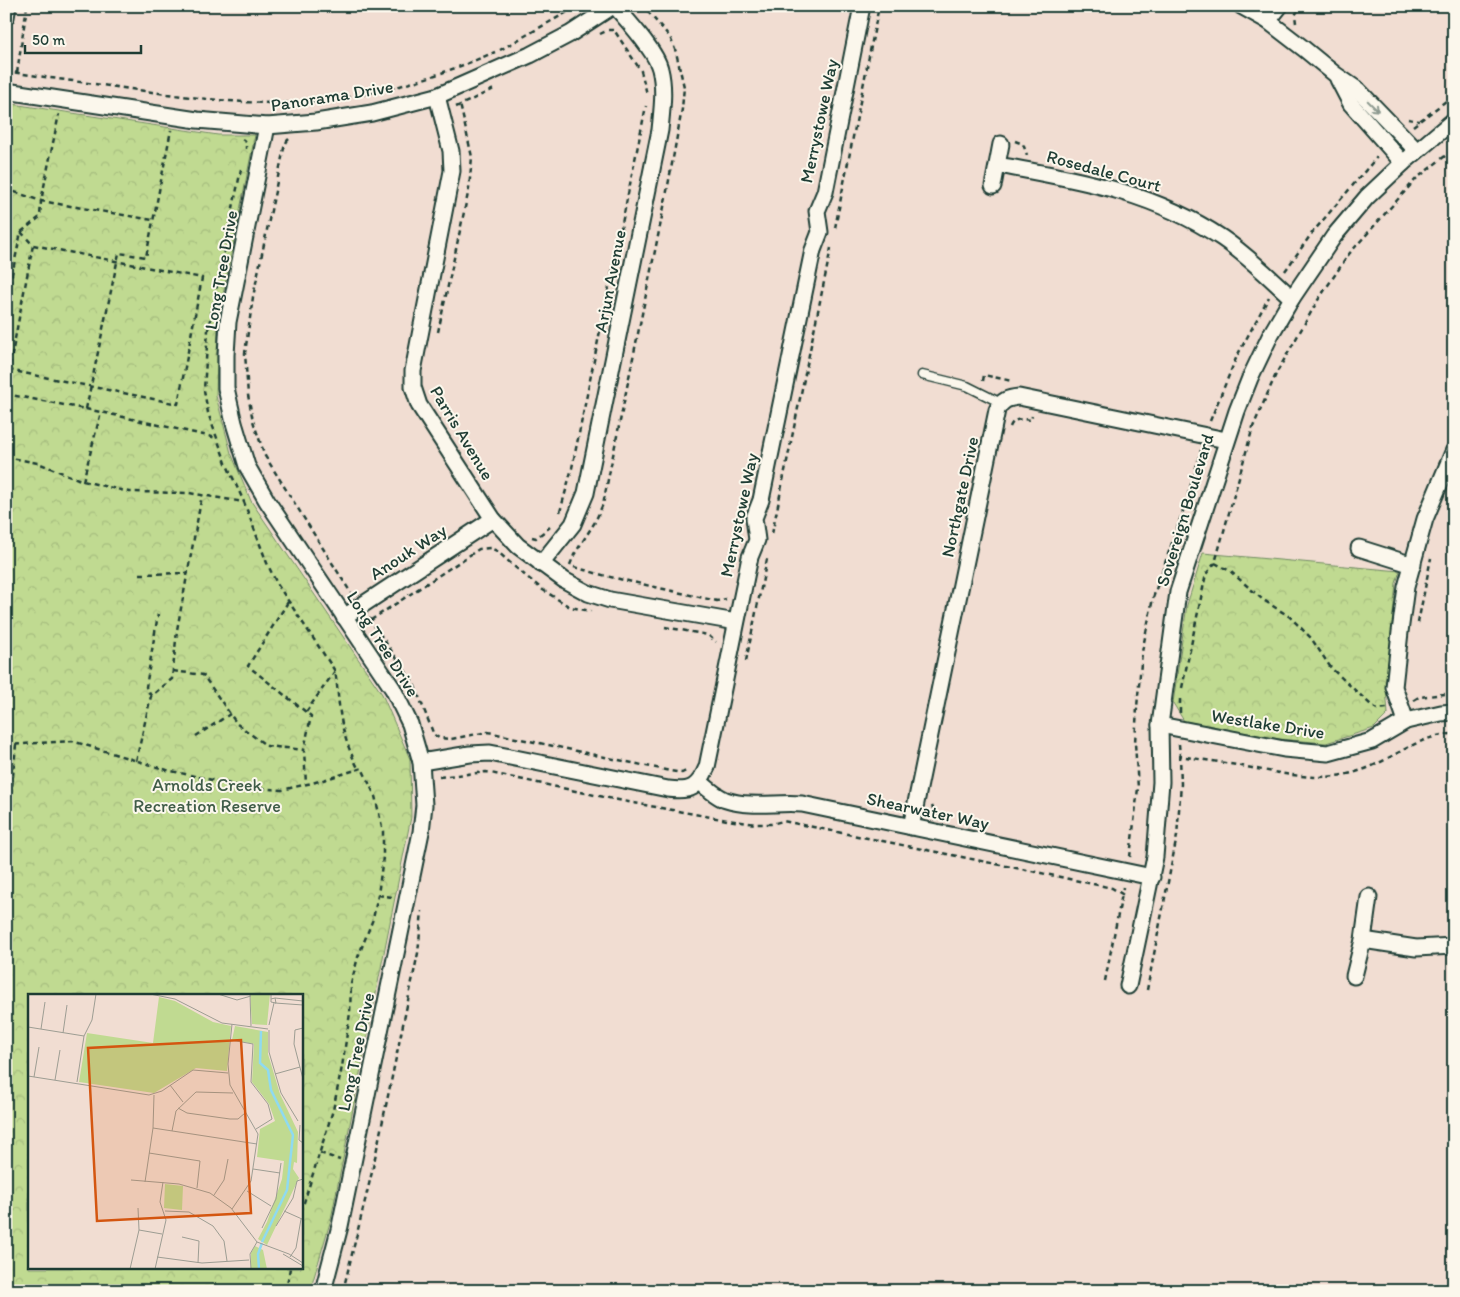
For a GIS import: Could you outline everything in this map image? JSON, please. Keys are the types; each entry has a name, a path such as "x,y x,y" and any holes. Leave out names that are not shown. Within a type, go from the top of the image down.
{"street":[{"path":"6,17 8,6"},
{"name":"Panorama Drive","path":"6,91 60,107 267,126 316,122 372,113 437,96 530,55 570,34 614,6"},
{"name":"Arjun Avenue","path":"541,564 573,524 586,493 660,130 664,98 660,67 642,39 614,6"},
{"name":"Merrystowe Way","path":"702,778 707,767 750,557 757,540 754,518 761,500 813,250 820,232 817,211 824,192 862,6"},
{"path":"1241,6 1268,21 1358,90 1417,150"},
{"path":"1268,21 1280,6"},
{"path":"1336,75 1351,104 1403,163"},
{"name":"Parris Avenue","path":"437,96 451,151 452,171 413,371 413,388 419,405 492,519 518,546 564,580 610,600 736,622"},
{"name":"Sovereign Boulevard","path":"1128,986 1152,877 1160,806 1160,724 1178,592 1226,440 1250,378 1271,334 1292,298 1345,223 1367,197 1417,150 1454,120"},
{"name":"Long Tree Drive","path":"267,126 228,322 226,388 234,423 247,466 267,501 393,689 410,724 421,762 424,804 421,832 340,1226 323,1291"},
{"path":"993,186 1001,144"},
{"name":"Rosedale Court","path":"998,165 1082,181 1138,196 1168,208 1222,238 1292,298"},
{"path":"1001,402 1008,398 1019,397 1226,440"},
{"name":"Northgate Drive","path":"911,827 997,410 1001,402"},
{"path":"1406,721 1405,698 1394,686 1406,587 1425,519 1454,450"},
{"name":"Anouk Way","path":"344,617 492,519"},
{"path":"1359,548 1413,565"},
{"name":"Westlake Drive","path":"1160,724 1284,749 1328,753 1372,741 1406,721 1454,712"},
{"path":"421,762 470,754 490,753 680,790 690,788 702,778"},
{"name":"Shearwater Way","path":"702,778 725,800 745,804 802,804 1152,877"},
{"path":"1354,976 1363,940 1369,897"},
{"path":"1363,940 1416,948 1454,946"}],"lane":[{"path":"922,375 967,386 1001,402"}],"path":[{"path":"17,73 27,6"},
{"path":"6,71 224,102 320,101 398,87 452,70 500,50 578,6"},
{"path":"834,234 880,6"},
{"path":"1297,27 1294,15 1301,6"},
{"path":"559,515 572,468 647,98 641,71 614,30 608,30 595,37"},
{"path":"442,115 460,104 500,86"},
{"path":"1403,136 1419,121 1454,95"},
{"path":"437,334 469,189 471,171 471,150 460,104"},
{"path":"60,107 67,115"},
{"path":"6,302 21,232 40,217 41,201 60,107"},
{"path":"86,409 119,253 146,257 171,128 174,128"},
{"path":"237,135 246,142 245,150"},
{"path":"294,137 287,141 284,148 253,298 244,353 252,421 265,456 360,606 372,620 414,684 434,735 439,738 452,738 488,732 670,771 682,772 691,769 702,778"},
{"path":"1105,981 1123,886 1129,872 1138,788 1135,743 1142,652 1153,598 1185,505 1205,435 1237,356 1277,284 1312,233 1377,157 1390,148"},
{"path":"1454,149 1416,179 1349,254 1318,300 1276,374 1253,427 1215,563 1206,574 1180,695 1180,756 1308,778 1343,775 1362,770 1421,742 1445,734 1454,734"},
{"path":"243,160 208,330 204,390 208,413 226,463 277,584 289,601 292,610 335,671 346,744 358,768"},
{"path":"6,189 41,201 153,220"},
{"path":"21,232 33,245 202,278 178,404 9,370 33,245"},
{"path":"772,535 832,244"},
{"path":"980,392 984,375 990,378"},
{"path":"6,394 101,412 217,438"},
{"path":"1009,430 1012,423 1018,419 1032,420 1035,400"},
{"path":"83,481 101,412"},
{"path":"6,457 38,463 83,481 129,492 189,493 244,502"},
{"path":"136,761 151,696 172,679 177,630 202,495"},
{"path":"528,535 536,538 555,521"},
{"path":"372,620 479,548 490,548 497,551 543,590 570,607 598,613"},
{"path":"1417,629 1432,553"},
{"path":"746,662 768,555"},
{"path":"1215,563 1230,571 1262,599 1290,618 1311,638 1330,668 1370,705 1377,709 1382,710 1405,698 1454,693"},
{"path":"570,565 606,576 717,601 726,599 728,592"},
{"path":"140,574 189,573"},
{"path":"289,601 248,666 311,716 304,750 306,784"},
{"path":"151,696 146,687 158,614"},
{"path":"662,626 708,635 716,641 719,650"},
{"path":"172,671 203,675 237,724 267,746 304,750"},
{"path":"306,712 335,671"},
{"path":"1405,698 1407,703 1419,697"},
{"path":"196,736 230,714"},
{"path":"439,738 443,772 439,777 486,772 623,801 727,820 755,824 771,824 783,821 1112,888 1122,894"},
{"path":"6,745 72,741 167,770 244,787 282,790 362,768 375,796 383,831 381,876 373,919 358,957 351,984 350,1012 342,1067 333,1110 302,1209"},
{"path":"6,821 12,787 16,745"},
{"path":"932,803 932,810 936,817 948,822 946,834"},
{"path":"343,1291 372,1172 418,953 422,910"},
{"path":"286,1291 290,1270"}],"green space":[{"name":"Arnolds Creek Recreation Reserve","path":"6,103 218,135 255,135 218,320 216,396 231,453 251,501 382,694 410,759 411,817 331,1219 310,1291 6,1291"},
{"path":"1203,553 1400,571 1396,583 1386,688 1388,714 1374,728 1326,743 1279,739 1184,721 1173,703 1187,605"}]}
